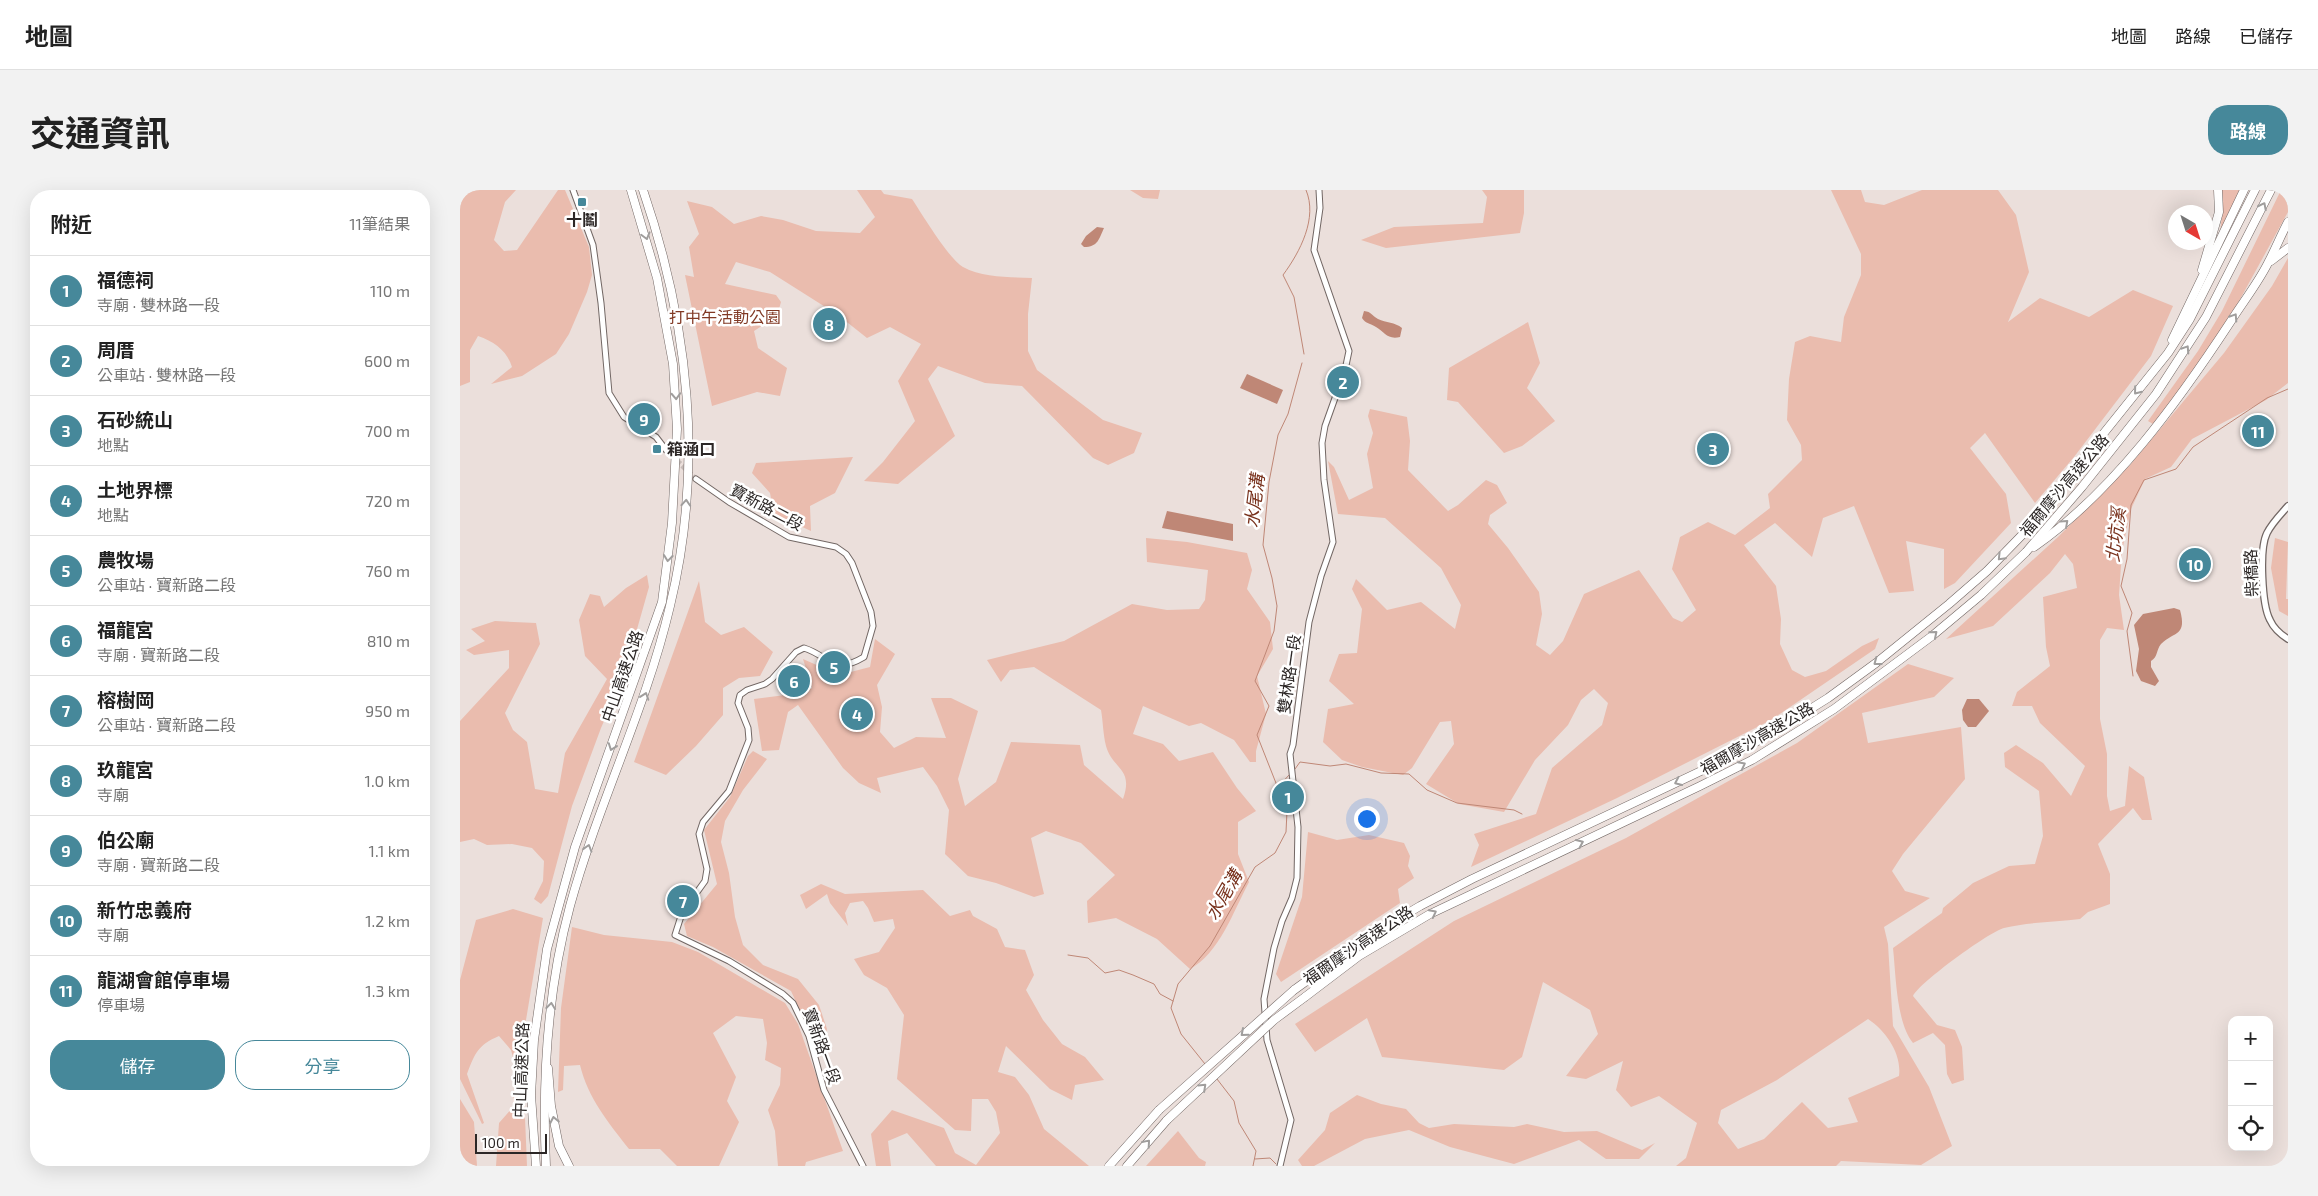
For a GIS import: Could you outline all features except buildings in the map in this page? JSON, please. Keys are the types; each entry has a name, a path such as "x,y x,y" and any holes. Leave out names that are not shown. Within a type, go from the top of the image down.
{"highway":[{"name":"中山高速公路","path":"536,1166 531,1095 534,1040 548,949 576,847 662,602 672,522 677,429 673,364 657,278 631,190"},
{"name":"中山高速公路","path":"546,1166 544,1119 546,1054 556,972 570,906 595,827 655,666 671,604 681,550 687,472 687,397 685,374 674,295 642,190"},
{"path":"2198,287 2219,212 2220,197 2218,190"},
{"path":"2168,353 2172,338 2244,190"},
{"name":"福爾摩沙高速公路","path":"1108,1166 1159,1110 1294,990 1366,938 1420,906 1472,879 1716,764 1804,713 1876,663 1987,571 2023,534 2168,353 2190,319 2254,190"},
{"name":"福爾摩沙高速公路","path":"1127,1166 1167,1120 1274,1020 1360,956 1430,914 1700,786 1791,737 1905,658 1981,595 2026,552 2047,525 2082,487 2156,394 2206,317 2271,190"},
{"path":"2026,552 2056,532 2083,507 2136,450 2205,361 2268,264 2288,222"},
{"path":"2268,264 2288,248"},
{"path":"546,1054 559,1146 569,1166"}],"main road":[{"name":"柴橋路","path":"2288,506 2267,532 2263,544 2265,598 2269,619 2278,633 2288,639"}],"street":[{"path":"573,190 593,246 601,303 609,393 624,417 656,437 666,450"},
{"name":"雙林路一段","path":"1280,1166 1290,1120 1267,1040 1264,999 1277,939 1297,878 1298,836 1295,788 1290,754 1294,745 1309,622 1321,576 1333,542 1324,480 1322,443 1325,426 1345,370 1349,351 1314,250 1320,208 1319,190"},
{"name":"寶新路二段","path":"675,935 682,914 705,881 707,869 699,834 703,822 729,791 749,740 748,728 738,703 740,696 747,690 772,679 796,652 804,648 835,664 855,662 864,657 873,626 871,612 852,563 846,554 836,547 789,537 729,502 696,479"},
{"name":"寶新路一段","path":"675,935 729,961 783,994 793,1004 809,1036 824,1090 863,1166"}],"green space":[{"path":"460,190 516,190 505,202 494,240 504,251 517,250 558,190 565,190 589,247 592,275 587,292 569,334 556,354 522,376 491,384 512,367 507,356 500,348 478,336 470,350 470,382 460,386"},
{"name":"打中午活動公園","path":"857,190 881,190 884,194 912,199 943,246 963,267 988,275 1032,278 1028,314 1028,351 1037,370 1103,420 1142,433 1134,453 1108,465 1093,458 1022,386 985,383 938,366 928,379 955,436 898,484 864,481 883,462 915,421 898,381 921,344 890,327 867,338 838,315 770,272 736,262 725,284 776,295 781,302 777,316 754,331 758,348 787,368 780,396 757,392 712,406 685,275 694,277 689,247 699,234 687,201 712,207 734,224 761,216 783,220 816,231 860,233 875,217"},
{"path":"1130,190 1160,190 1158,199 1143,198"},
{"path":"1482,190 1524,190 1524,213 1520,233 1386,248 1361,240 1394,227 1483,223 1487,197"},
{"path":"1831,190 1861,190 1865,202 1884,205 1922,190 1998,190 2016,215 2029,272 2008,322 2040,298 2089,317 2133,290 2173,306 2151,356 2074,457 2035,503 1985,433 1970,448 2006,494 2011,523 1955,583 1944,589 1944,549 1906,541 1914,591 1889,593 1854,506 1823,518 1812,557 1775,523 1744,545 1776,586 1781,619 1780,644 1792,670 1805,677 1826,671 1862,646 1879,638 1875,649 1771,720 1617,798 1471,867 1479,845 1474,834 1536,814 1552,768 1602,725 1608,703 1594,689 1581,700 1568,725 1535,760 1504,812 1459,804 1426,784 1454,744 1451,721 1440,722 1412,768 1403,775 1362,767 1342,760 1323,742 1328,709 1354,704 1329,681 1339,654 1357,653 1362,609 1352,589 1356,579 1387,610 1421,602 1455,629 1461,605 1441,568 1385,518 1338,514 1328,461 1334,467 1349,500 1373,488 1367,454 1373,433 1368,416 1370,409 1407,417 1410,441 1408,470 1448,511 1458,505 1486,480 1497,485 1507,503 1490,515 1488,524 1508,548 1539,592 1542,614 1536,645 1550,655 1563,641 1584,594 1639,570 1673,618 1682,622 1696,610 1672,569 1680,537 1708,522 1735,535 1770,508 1768,494 1802,460 1801,445 1787,420 1789,379 1795,342 1810,336 1841,342 1844,317 1861,275 1861,254"},
{"path":"2220,190 2240,190 2220,233 2223,206"},
{"path":"2281,190 2288,190 2288,212 2233,312 2183,386 2153,424 2148,421 2198,351 2222,311"},
{"path":"2288,258 2288,383 2266,400 2192,439 2171,467 2145,479 2131,509 2122,551 2119,595 2124,630 2107,628 2100,640 2100,719 2107,754 2107,796 2110,811 2125,806 2129,766 2144,777 2152,820 2142,820 2133,808 2098,844 2110,874 2110,904 2088,912 2080,919 2023,924 1996,931 1941,969 1918,989 1913,996 1937,1025 1955,1030 1962,1047 1964,1080 1952,1084 1947,1074 1945,1045 1933,1033 1913,1043 1907,1034 1900,1011 1893,948 1942,913 1943,908 1973,883 2009,866 2035,864 2043,836 2039,791 2005,767 2004,753 2016,745 2043,763 2071,796 2085,766 2040,723 2032,706 2012,706 2017,692 2050,666 2046,647 2043,597 2077,588 2073,564 2065,554 2050,573 1993,626 1946,639 2058,537 2130,465 2224,353 2272,286"},
{"path":"1528,322 1540,363 1527,388 1555,421 1522,446 1504,453 1458,402 1447,400 1449,368"},
{"path":"853,457 835,493 810,506 811,531 774,514 770,493 752,473 756,463"},
{"path":"1146,538 1187,542 1247,553 1252,570 1247,589 1270,622 1273,649 1257,676 1266,714 1256,751 1256,762 1250,762 1234,740 1201,723 1189,726 1143,706 1133,734 1163,744 1179,761 1213,752 1237,788 1256,811 1238,822 1238,854 1249,882 1217,942 1200,962 1190,969 1157,939 1116,918 1088,923 1087,901 1115,875 1081,843 1046,831 1031,838 1044,894 1034,897 996,883 968,876 945,854 949,810 937,786 923,767 877,778 881,793 859,783 843,768 798,705 788,712 779,750 762,751 754,699 801,693 812,688 803,659 839,675 870,667 875,639 895,654 877,685 882,707 880,732 894,748 916,737 946,738 931,698 951,698 978,711 958,779 965,806 996,782 1011,742 1080,745 1084,765 1123,799 1126,781 1106,746 1101,710 1034,667 1010,670 1001,682 987,660 1064,641 1132,604 1167,610 1199,609 1205,600 1208,570 1147,562"},
{"path":"2275,538 2288,542 2286,599 2288,599 2288,616 2279,611 2271,568"},
{"path":"647,575 649,587 624,675 601,728 572,806 548,896 541,904 534,899 543,881 544,861 532,848 512,844 487,845 474,839 460,842 460,721 509,668 509,650 474,655 466,650 485,641 471,629 495,621 536,623 540,644 505,713 513,730 527,742 535,789 558,793 565,753 607,679 585,656 579,620 590,594 600,596 604,607 626,588"},
{"path":"699,581 705,622 721,635 744,627 773,652 760,676 739,678 723,688 723,715 696,746 666,775 634,762"},
{"path":"1908,664 1954,678 1934,697 1862,713 1868,743 1961,727 1965,779 1903,854 1892,871 1905,891 1930,898 1884,927 1888,944 1893,1026 1929,1087 1952,1146 1921,1165 1841,1161 1836,1166 1676,1166 1686,1158 1697,1123 1659,1096 1631,1107 1616,1090 1623,1061 1586,1079 1566,1076 1598,1034 1590,1010 1543,982 1522,1057 1504,1070 1382,1057 1367,1018 1315,1052 1295,1024 1454,921 1626,838 1797,743","holes":["1868,1019 1887,1037 1895,1051 1898,1060 1899,1076 1848,1098 1858,1122 1828,1128 1802,1102 1764,1139 1738,1149 1718,1123 1721,1110 1777,1080"]},
{"path":"753,751 767,759 743,790 725,821 721,842 729,873 735,917 743,945 763,965 798,979 819,1005 827,1029 822,1050 818,1050 791,991 713,947 687,936 684,924 717,884 704,830 730,797 748,756"},
{"path":"1308,832 1337,840 1369,835 1404,843 1410,856 1408,866 1414,878 1398,889 1400,903 1281,982 1276,974 1302,897"},
{"path":"821,884 845,894 923,890 950,916 970,910 973,916 997,929 1005,947 1025,950 1034,975 1026,990 1043,1020 1062,1044 1085,1057 1104,1080 1075,1085 1072,1100 1050,1089 1006,1046 998,1072 1015,1077 1029,1095 1044,1129 1089,1166 936,1166 907,1133 888,1141 891,1166 876,1166 871,1134 892,1110 944,1128 955,1153 976,1165 1000,1133 996,1112 988,1099 972,1099 971,1131 955,1130 897,1079 904,1015 887,988 864,975 854,959 879,952 895,928 893,919 874,922 863,901 850,903 845,913 848,926 830,903 827,894 806,909 800,895"},
{"path":"513,909 543,918 522,1044 527,1166 496,1166 499,1123 513,1107 515,1064 511,1050 499,1036 482,1046 475,1055 467,1074 484,1123 482,1124 460,1079 460,980 476,920"},
{"path":"572,927 604,935 672,942 698,952 785,1003 798,1024 843,1151 806,1162 805,1166 778,1166 775,1131 768,1110 780,1085 781,1068 765,1060 767,1043 763,1019 736,1016 713,1033 736,1077 727,1101 739,1122 719,1166 677,1166 660,1149 629,1149 593,1099 580,1065 564,1066 563,1090 558,1092 561,1008"},
{"path":"1357,1095 1381,1104 1406,1109 1419,1123 1429,1128 1454,1124 1514,1127 1527,1124 1564,1132 1597,1131 1642,1150 1655,1143 1639,1159 1606,1159 1579,1140 1514,1164 1450,1147 1409,1130 1365,1139 1314,1166 1302,1166 1298,1160 1325,1130 1330,1113"},
{"path":"460,1099 474,1122 477,1166 466,1166 460,1160"},
{"path":"1178,1131 1199,1158 1206,1162 1205,1166 1146,1166"}],"shaded area":[{"path":"1097,227 1104,228 1099,239 1092,246 1084,247 1081,244 1086,236"},
{"path":"1364,311 1378,319 1402,328 1400,337 1389,336 1365,321 1362,318"},
{"path":"1247,374 1283,390 1277,404 1240,388"},
{"path":"1167,511 1233,524 1233,541 1162,528"},
{"path":"2174,608 2180,610 2182,618 2181,629 2161,644 2155,658 2151,661 2151,667 2159,681 2155,686 2141,681 2136,671 2139,649 2134,625 2143,614"},
{"path":"1967,699 1979,699 1989,711 1976,727 1968,727 1963,720 1962,710"}],"waterway":[{"name":"水尾溝","path":"1304,354 1294,297 1283,275 1301,245 1308,223 1310,212 1306,190"},
{"name":"水尾溝","path":"1205,1064 1181,1034 1171,1008 1178,984 1210,946 1255,867 1275,853 1286,832 1287,811 1257,735 1269,706 1255,681 1274,631 1277,606 1263,545 1269,482 1278,435 1288,414 1302,363"},
{"name":"北坑溪","path":"2133,676 2127,631 2132,613 2121,586 2127,559 2131,505 2144,480 2176,469 2193,447 2267,398 2288,389"},
{"path":"1295,769 1300,762 1330,766 1346,764 1381,773 1409,774 1427,790 1457,803 1514,810 1522,814"},
{"path":"1278,787 1290,774"},
{"path":"1068,955 1088,958 1105,973 1119,970 1154,984 1160,994 1173,1001"},
{"name":"水尾溝","path":"1217,1079 1234,1101 1239,1123 1256,1151 1253,1166"},
{"path":"1255,1159 1270,1158 1276,1164"}],"tunnel":[{"path":"666,450 696,479"}],"place":[{"name":"十鬮","path":"582,202"},
{"name":"玖龍宮","path":"829,324"},
{"name":"周厝","path":"1343,382"},
{"name":"伯公廟","path":"644,419"},
{"name":"龍湖會館停車場","path":"2258,431"},
{"name":"箱涵口","path":"657,449"},
{"name":"石砂統山","path":"1713,449"},
{"name":"新竹忠義府","path":"2195,564"},
{"name":"農牧場","path":"834,667"},
{"name":"福龍宮","path":"794,681"},
{"name":"土地界標","path":"857,714"},
{"name":"福德祠","path":"1288,797"},
{"name":"榕樹岡","path":"683,901"}]}
